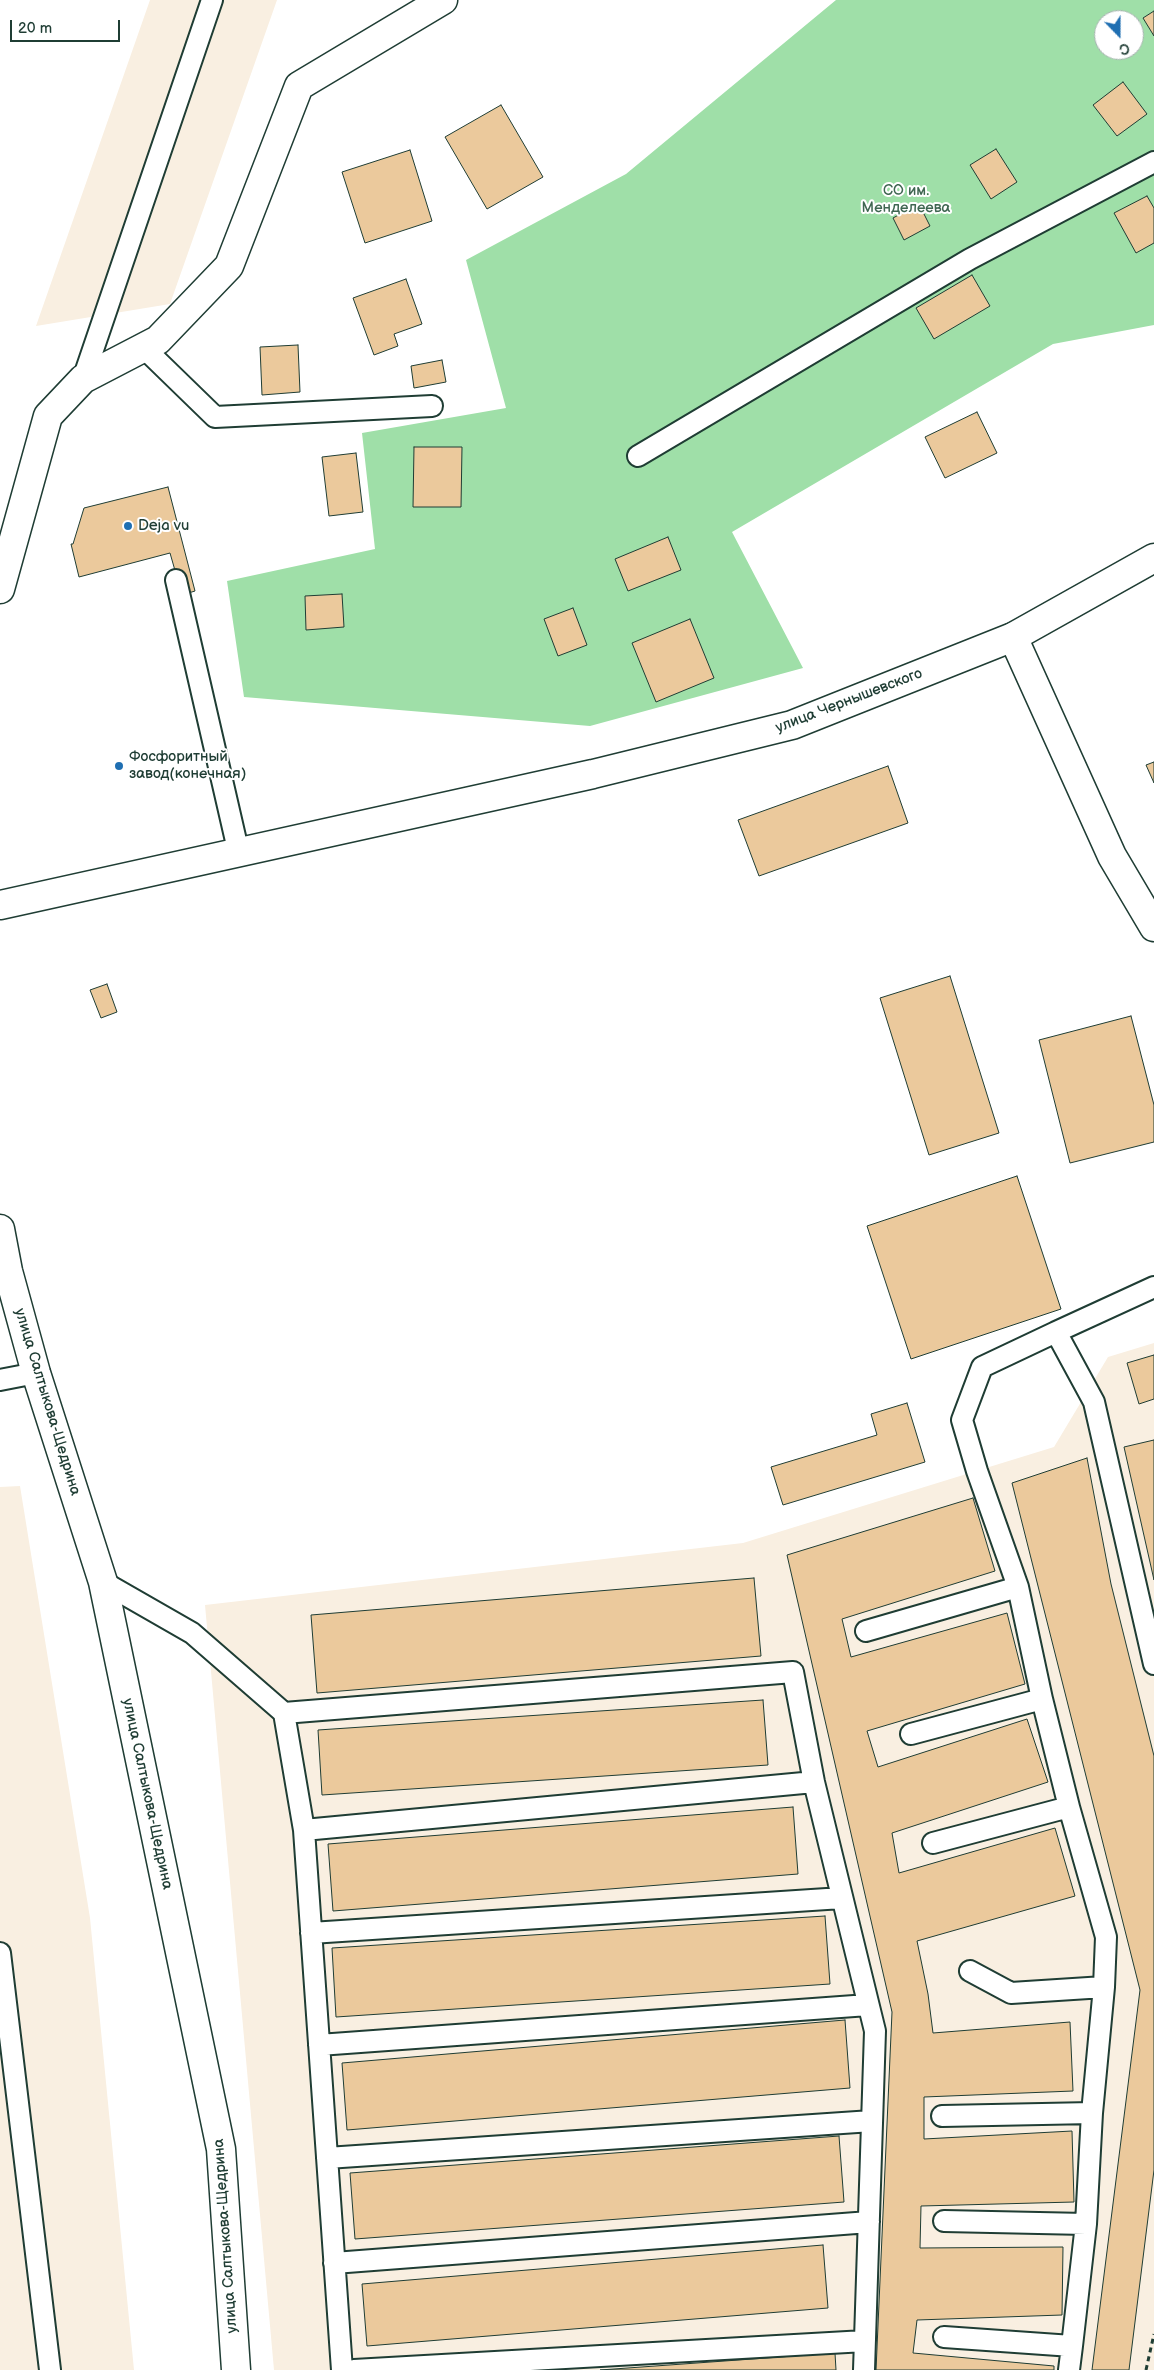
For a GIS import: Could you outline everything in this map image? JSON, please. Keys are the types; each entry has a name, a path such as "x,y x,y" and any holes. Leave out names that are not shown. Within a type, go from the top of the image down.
{"street":[{"path":"0,589 48,416 83,379 158,340 229,266 299,86 442,0"},
{"name":"улица Чернышевского","path":"0,905 239,854 593,774 792,726 1013,638 1154,558"},
{"path":"1013,638 1112,856 1154,927"},
{"name":"улица Салтыкова-Щедрина","path":"0,1229 8,1271 36,1373 102,1582 221,2148 236,2370"}],"lane":[{"path":"83,379 212,0"},
{"path":"638,456 970,259 1154,162"},
{"path":"143,348 215,417 432,406"},
{"path":"176,580 239,854"},
{"path":"1070,2370 1086,2224 1092,2113 1104,1987 1106,1937 1068,1807 1018,1587 977,1470 962,1420 982,1367 1154,1287"},
{"path":"1056,1332 1094,1402 1154,1664"},
{"path":"0,1380 36,1373"},
{"path":"102,1582 192,1633 284,1713 304,1830 342,2370"},
{"path":"866,1631 1018,1587"},
{"path":"284,1713 793,1672 814,1782 874,2031 864,2370"},
{"path":"911,1734 1042,1699"},
{"path":"304,1830 814,1782"},
{"path":"933,1843 1068,1807"},
{"path":"311,1933 842,1898"},
{"path":"0,1953 50,2370"},
{"path":"970,1971 1011,1993 1104,1987"},
{"path":"319,2045 868,2005"},
{"path":"942,2116 1092,2113"},
{"path":"327,2158 872,2121"},
{"path":"944,2221 1086,2224"},
{"path":"334,2263 869,2222"},
{"path":"944,2337 1072,2346"},
{"path":"354,2370 865,2341"}],"path":[{"path":"1146,2370 1154,2334"}],"shaded area":[{"path":"150,0 277,0 170,304 36,326"},
{"path":"1154,1343 1154,2370 274,2370 205,1605 743,1543 1054,1447 1108,1357"},
{"path":"20,1486 90,1918 134,2370 0,2370 0,1487"}],"green space":[{"name":"СО им. Менделеева","path":"836,0 1154,0 1154,325 1053,344 732,532 803,668 590,726 244,697 227,581 375,549 362,433 506,408 466,260 626,174"}],"building":[{"path":"1154,11 1154,36 1144,20 1144,17"},
{"path":"1123,82 1147,114 1117,136 1093,105"},
{"path":"501,105 543,177 487,209 445,137"},
{"path":"996,149 1017,182 991,199 970,165"},
{"path":"410,150 432,221 365,243 342,172"},
{"path":"1147,196 1154,208 1154,243 1136,253 1114,213"},
{"path":"919,204 930,226 904,240 893,218"},
{"path":"972,275 990,306 934,339 916,308"},
{"path":"406,279 422,324 394,334 398,346 374,355 353,298"},
{"path":"298,345 300,392 262,395 260,347"},
{"path":"442,360 446,382 414,388 411,366"},
{"path":"977,412 997,453 945,478 925,437"},
{"path":"414,447 462,447 461,507 413,507"},
{"path":"356,453 363,512 329,516 322,457"},
{"name":"Deja vu","path":"168,487 195,591 182,595 170,553 79,577 71,544 73,544 84,508"},
{"path":"668,537 681,570 628,591 615,559"},
{"path":"342,594 344,627 306,630 305,596"},
{"path":"573,608 587,645 558,656 544,619"},
{"path":"690,619 714,678 656,702 632,643"},
{"path":"1154,762 1154,783 1146,765"},
{"path":"888,766 908,823 759,876 738,820"},
{"path":"950,976 999,1133 929,1155 880,998"},
{"path":"107,984 117,1012 101,1018 90,990"},
{"path":"1131,1016 1154,1105 1154,1142 1070,1163 1039,1040"},
{"path":"1017,1176 1061,1309 911,1359 867,1226"},
{"path":"1154,1355 1154,1399 1139,1404 1127,1363"},
{"path":"907,1403 925,1462 783,1505 771,1467 877,1435 871,1414"},
{"path":"1154,1440 1154,1580 1124,1447"},
{"path":"1087,1458 1111,1584 1154,1756 1154,2170 1129,2370 1092,2370 1140,1990 1012,1483"},
{"path":"973,1498 995,1571 842,1619 851,1657 1007,1613 1025,1684 867,1731 878,1767 1027,1719 1048,1782 892,1833 899,1873 1055,1828 1075,1896 917,1941 928,1994 933,2033 1070,2022 1073,2091 924,2097 924,2139 1072,2131 1074,2202 921,2206 920,2248 1063,2247 1062,2315 917,2320 913,2353 1054,2366 1054,2370 876,2370 892,2012 787,1555"},
{"path":"754,1578 761,1656 317,1693 311,1615"},
{"path":"763,1700 768,1765 322,1795 318,1730"},
{"path":"793,1807 798,1874 333,1911 328,1844"},
{"path":"825,1916 830,1984 336,2017 332,1948"},
{"path":"845,2020 850,2088 347,2130 342,2063"},
{"path":"839,2136 844,2202 355,2239 350,2173"},
{"path":"823,2245 828,2308 367,2346 362,2284"},
{"path":"835,2353 836,2370 600,2370"}],"place":[{"name":"Deja vu","path":"128,526"},
{"name":"Фосфоритный завод(конечная)","path":"119,766"}]}
